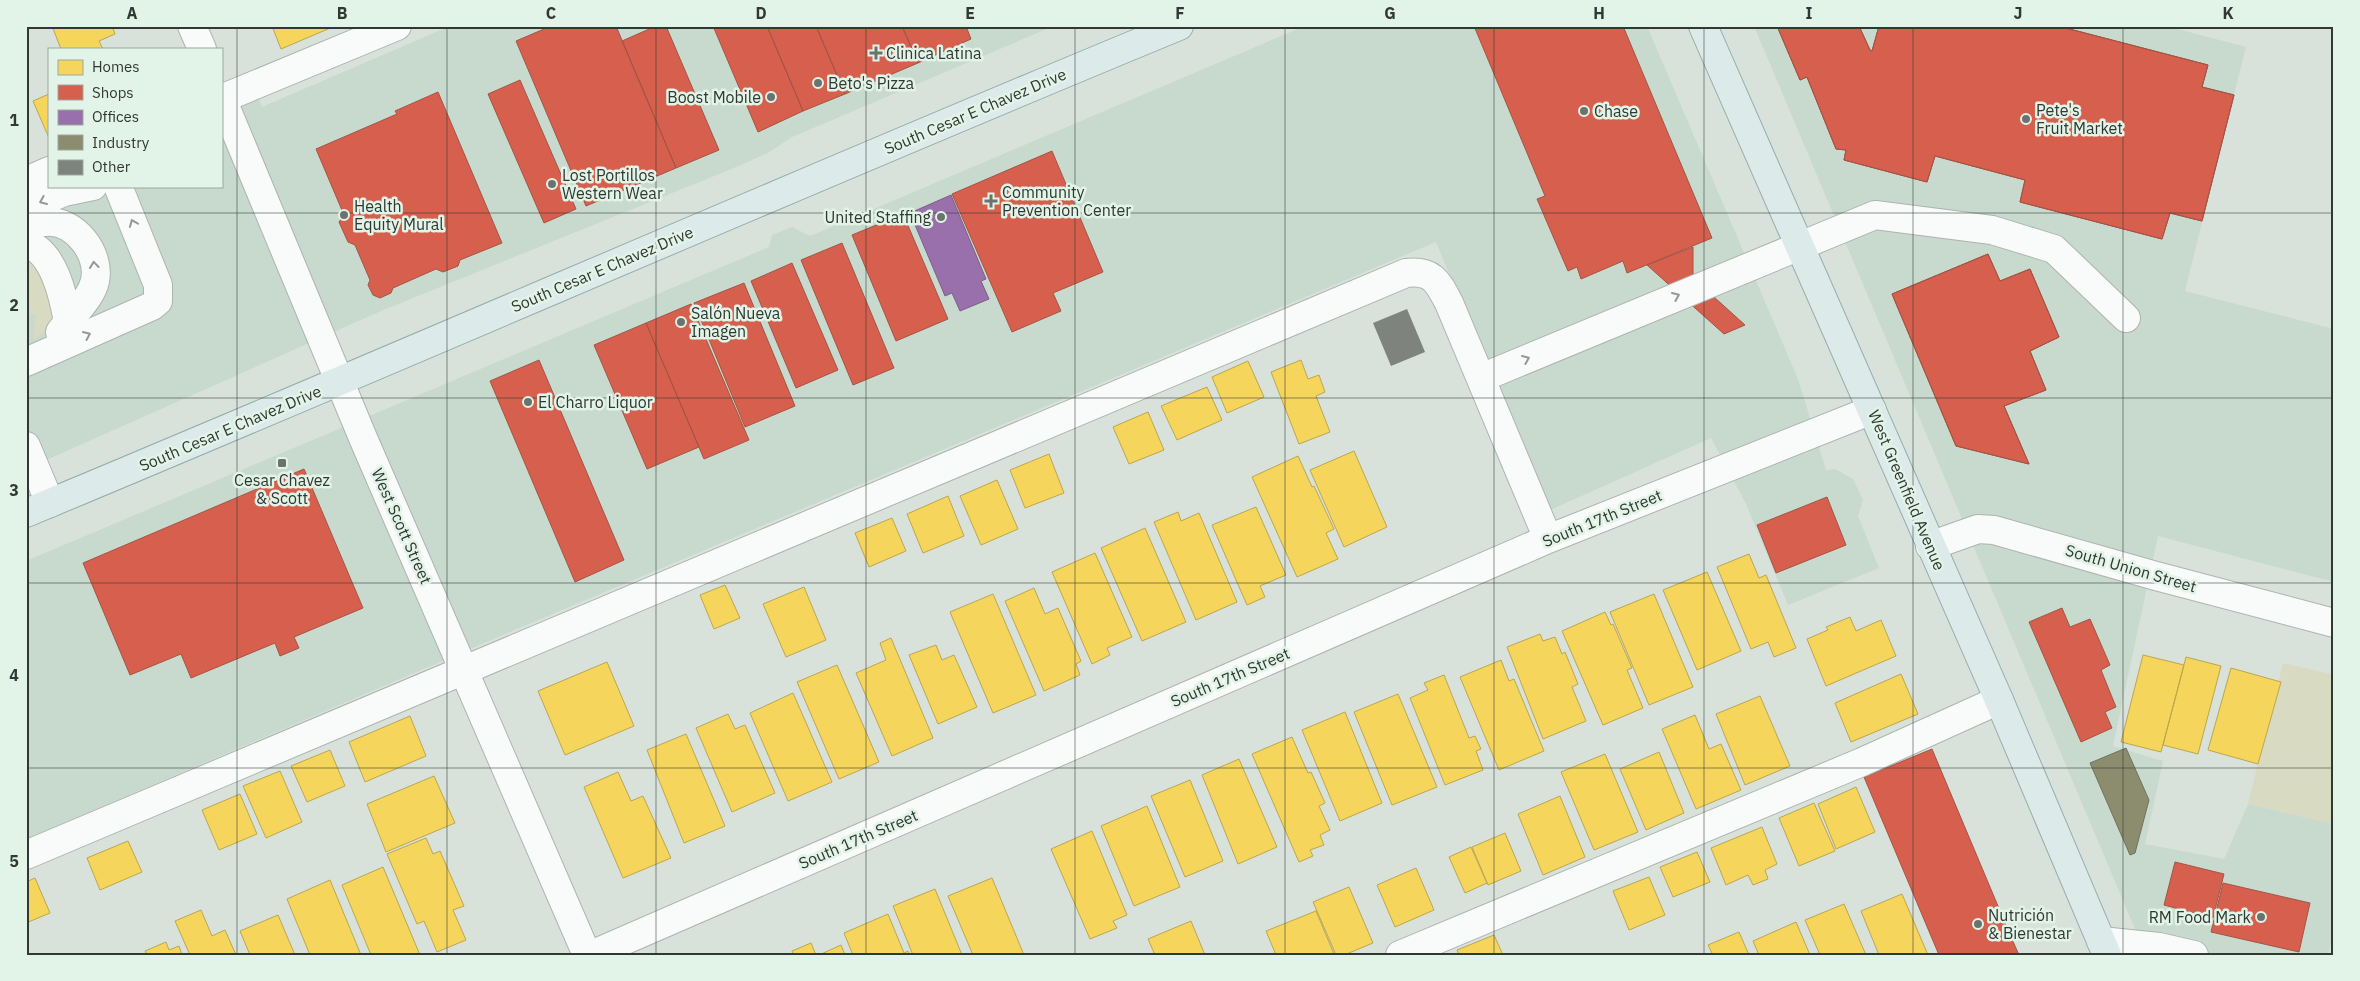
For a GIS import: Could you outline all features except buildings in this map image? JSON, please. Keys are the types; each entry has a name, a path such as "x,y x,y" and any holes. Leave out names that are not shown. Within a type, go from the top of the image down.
{"main road":[{"name":"South Cesar E Chavez Drive","path":"38,508 769,196 1179,26"},
{"name":"West Greenfield Avenue","path":"1703,26 1999,700 2104,948"}],"street":[{"path":"192,26 202,48"},
{"path":"222,97 397,26"},
{"name":"West Scott Street","path":"222,97 228,134 339,381 586,955"},
{"path":"26,181 48,171"},
{"path":"26,208 64,192 83,188"},
{"path":"34,359 152,306 158,300 158,285 119,188"},
{"path":"1481,378 1875,215 1992,230 2054,249 2126,318"},
{"path":"26,228 45,222 66,226 84,240 96,261 95,280 90,295 34,359"},
{"path":"26,244 32,245 50,264 63,292 68,322"},
{"path":"26,855 1406,273 1419,271 1437,280 1481,378 1548,539"},
{"name":"South 17th Street","path":"591,955 1548,539 1872,410"},
{"path":"26,446 38,508"},
{"name":"South Union Street","path":"1930,546 1978,529 1994,530 2156,576 2334,622"},
{"path":"1400,955 1862,762 1999,700"},
{"path":"2104,948 2159,947 2193,955"}],"shaded area":[{"path":"450,26 1054,26 792,137 768,153 729,170 381,311 26,469 26,191 48,186 48,188 222,188 222,107 256,93 262,107"},
{"path":"1305,26 1647,26 1798,379 1826,470 1835,469 1853,479 1863,500 1858,516 1879,568 1788,605 1746,504 1711,438 1548,511 1436,242 510,632 26,839 26,561 769,247 772,235 792,227 810,236"},
{"path":"1754,26 2166,26 2246,47 2185,291 2334,329 2334,582 2158,536 2113,746 2163,761 2145,844 2224,859 2248,804 2334,824 2334,930 2328,955 2146,955"},
{"path":"26,258 43,277 50,294 53,312 49,327 33,340 36,314 26,313"},
{"path":"2283,663 2334,675 2334,824 2248,804"}],"place":[{"name":"Clinica Latina","path":"876,53"},
{"name":"Beto's Pizza","path":"818,83"},
{"name":"Boost Mobile","path":"771,97"},
{"name":"Chase","path":"1584,111"},
{"name":"Pete's Fruit Market","path":"2026,119"},
{"name":"Lost Portillos Western Wear","path":"552,184"},
{"name":"Community Prevention Center","path":"991,201"},
{"name":"Health Equity Mural","path":"344,215"},
{"name":"United Staffing","path":"941,217"},
{"name":"Salón Nueva Imagen","path":"681,322"},
{"name":"El Charro Liquor","path":"528,402"},
{"name":"Cesar Chavez & Scott","path":"282,463"},
{"name":"RM Food Mark","path":"2261,917"},
{"name":"Nutrición & Bienestar","path":"1978,924"}]}
